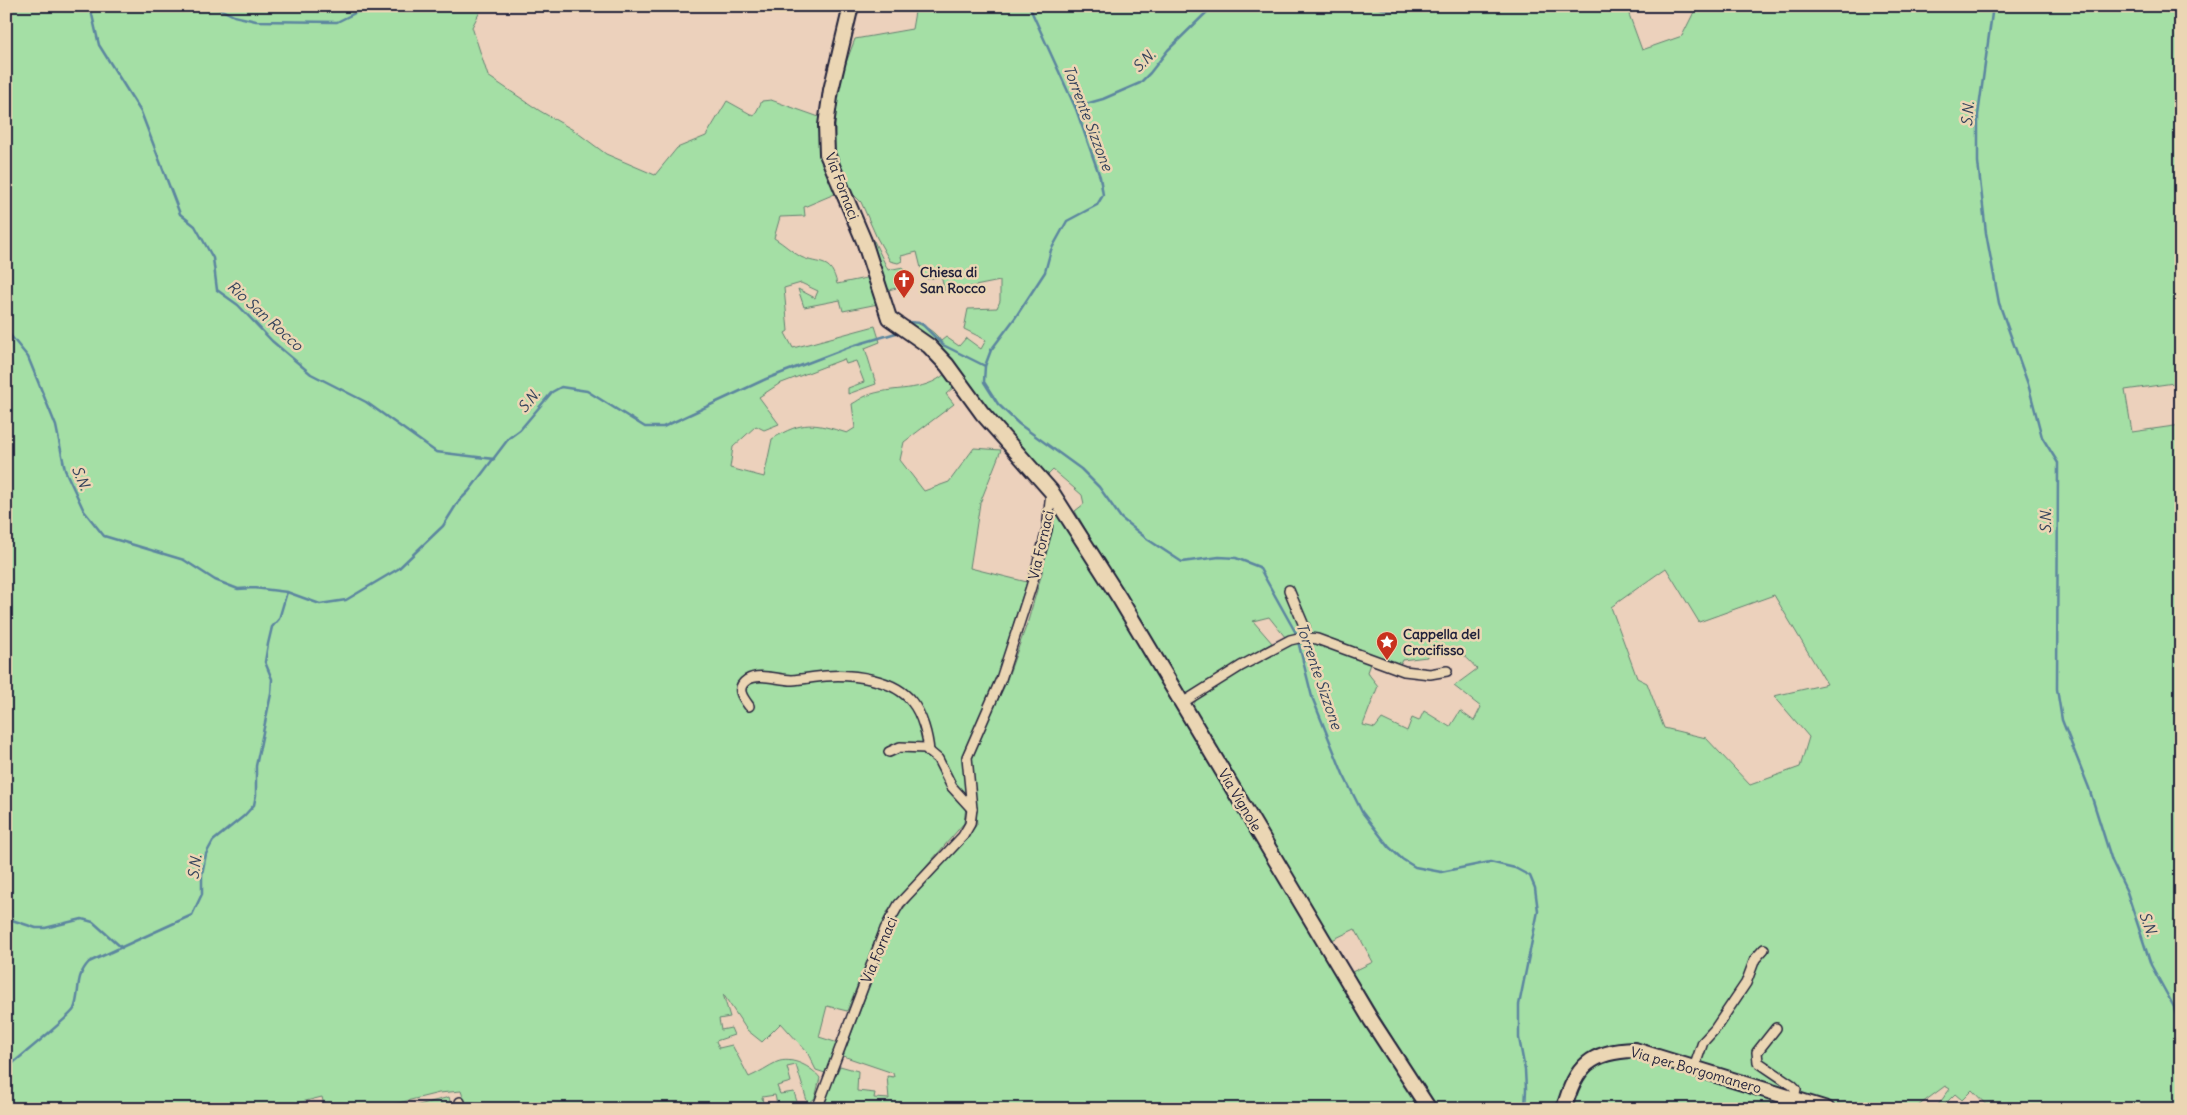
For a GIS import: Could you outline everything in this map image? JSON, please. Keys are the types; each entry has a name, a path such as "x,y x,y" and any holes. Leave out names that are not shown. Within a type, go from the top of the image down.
{"street":[{"name":"Via Fornaci","path":"817,1109 885,928 899,904 963,836 970,824 972,809 967,757 1001,679 1031,587 1047,530 1052,491 982,413 947,365 929,346 889,318 864,241 827,154 826,125 831,90 851,6"},
{"name":"Via Vignole","path":"1052,491 1116,591 1364,1009 1429,1109"},
{"path":"1289,590 1306,628 1304,637"},
{"path":"1182,703 1241,666 1290,640 1304,637 1317,639 1358,652 1404,671 1430,674 1447,671"},
{"path":"749,706 741,696 741,688 746,681 758,676 780,680 841,676 873,681 900,690 911,700 917,709 929,752"},
{"path":"890,752 913,746 925,748 938,760 952,787 972,809"},
{"path":"1694,1068 1703,1042 1715,1029 1746,983 1755,959 1764,949"},
{"path":"1776,1028 1758,1052 1758,1062 1792,1084 1796,1089 1794,1098"},
{"name":"Via per Borgomanero","path":"1564,1109 1574,1078 1596,1056 1613,1050 1635,1050 1827,1109"}],"green space":[{"path":"6,6 483,6 472,27 488,76 540,111 575,131 606,154 655,175 677,148 706,136 727,101 754,116 762,101 771,100 822,118 837,193 804,207 805,216 780,217 774,238 801,257 828,266 835,275 837,284 871,277 878,304 843,311 840,300 804,307 798,289 815,298 818,291 801,283 784,288 788,331 785,333 793,348 875,326 880,342 865,348 876,384 848,394 848,388 864,382 856,361 846,364 844,359 779,384 759,397 779,424 764,430 756,426 733,447 730,468 764,477 772,439 792,429 809,425 817,425 847,433 855,428 852,404 860,399 876,393 928,384 946,373 954,387 946,394 954,404 904,442 900,460 924,491 949,482 974,448 1001,450 980,503 970,568 1027,582 989,701 963,758 968,790 964,823 887,912 847,1011 827,1006 819,1037 838,1043 828,1074 816,1070 807,1052 781,1023 762,1042 747,1030 723,994 730,1017 719,1019 721,1030 731,1028 734,1035 716,1041 719,1048 732,1045 749,1077 777,1062 789,1060 812,1070 820,1078 815,1098 808,1104 796,1065 787,1067 791,1082 777,1086 780,1094 794,1092 798,1105 777,1104 775,1095 762,1097 764,1109 467,1109 461,1091 439,1093 374,1109 325,1109 322,1097 273,1109 6,1109 6,985 9,981 6,975"},
{"path":"916,6 1626,6 1642,50 1682,36 1697,6 2181,6 2181,382 2125,390 2132,432 2181,425 2181,1109 1990,1109 1972,1090 1962,1100 1955,1094 1944,1105 1945,1109 1935,1109 1950,1089 1945,1086 1914,1109 1836,1109 1630,1045 1613,1044 1599,1050 1560,1109 1436,1109 1352,972 1373,962 1355,929 1332,940 1193,706 1197,698 1280,649 1305,640 1317,642 1371,661 1367,672 1378,686 1363,725 1375,728 1382,719 1407,731 1412,718 1419,721 1424,711 1450,727 1460,711 1474,721 1481,707 1454,686 1477,669 1459,652 1442,651 1434,653 1433,649 1426,651 1427,657 1402,660 1398,668 1364,651 1323,637 1296,633 1285,637 1269,617 1253,621 1272,643 1187,695 1122,593 1075,511 1084,504 1082,495 1053,470 1047,476 907,324 914,322 926,327 941,341 946,337 959,346 966,338 981,349 986,340 964,329 968,309 997,308 1000,301 1000,281 945,292 941,276 928,279 923,276 917,252 901,256 902,261 898,263 890,261 877,238 861,202 845,189 831,153 834,151 836,109 842,73 855,39 912,29","holes":["1666,568 1699,622 1774,595 1827,684 1774,696 1809,737 1800,767 1750,785 1706,738 1664,728 1647,683 1637,678 1611,607"]},
{"path":"871,241 874,241 888,270 903,267 906,280 903,281 905,286 888,290"},
{"path":"1056,504 1105,590 1191,727 1420,1109 829,1109 829,1107 821,1106 840,1066 858,1071 857,1091 875,1093 874,1098 889,1099 887,1076 894,1077 893,1073 843,1056 894,921 916,892 962,844 977,824 971,756 1005,685 1028,621 1042,573"},
{"path":"1636,1055 1804,1109 1572,1109 1580,1082 1591,1065 1606,1059"},
{"path":"449,1097 452,1109 403,1109 442,1099"}],"waterway":[{"name":"Rio San Rocco","path":"90,6 99,45 141,112 180,214 195,226 213,258 217,290 238,305 272,341 311,374 366,402 436,452 494,459"},
{"name":"S.N.","path":"214,6 234,16 256,21 337,22 369,6"},
{"name":"Torrente Sizzone","path":"1029,6 1076,109 1100,177 1103,195 1097,205 1067,221 1051,250 1045,272 1015,318 991,350 985,366 984,382 998,404 1019,424 1081,469 1099,487 1121,518 1147,539 1182,562 1219,557 1236,558 1259,567 1297,635"},
{"name":"S.N.","path":"1075,107 1103,99 1140,83 1168,50 1213,6"},
{"name":"S.N.","path":"1374,6 1404,11 1436,9 1441,6"},
{"name":"S.N.","path":"1993,6 1978,115 1978,162 1986,233 1999,303 2028,384 2042,437 2058,463 2057,689 2062,720 2089,788 2112,861 2127,892 2151,965 2174,1007 2181,1028"},
{"name":"S.N.","path":"905,324 908,322 921,323 943,345 985,366"},
{"name":"S.N.","path":"6,330 28,357 56,426 65,470 84,511 104,536 184,560 215,580 238,589 254,588 287,592 320,604 346,600 398,569 443,526 458,502 469,491 509,438 520,430 552,392 561,387 587,391 645,427 663,427 766,379 852,346 896,333 899,330"},
{"name":"S.N.","path":"6,1069 71,1013 76,1002 81,974 89,962 192,915 202,894 202,874 206,854 213,841 244,816 254,805 256,766 271,694 272,679 265,662 272,627 279,619 287,592"},
{"name":"Torrente Sizzone","path":"1298,641 1312,697 1343,774 1362,812 1389,847 1402,859 1415,867 1441,872 1490,862 1515,868 1530,876 1535,888 1538,911 1519,1005 1519,1038 1525,1070 1525,1109"},
{"path":"6,918 36,928 45,928 82,919 93,922 122,948"}],"place":[{"name":"Chiesa di San Rocco","path":"904,299"},
{"name":"Cappella del Crocifisso","path":"1387,661"}]}
